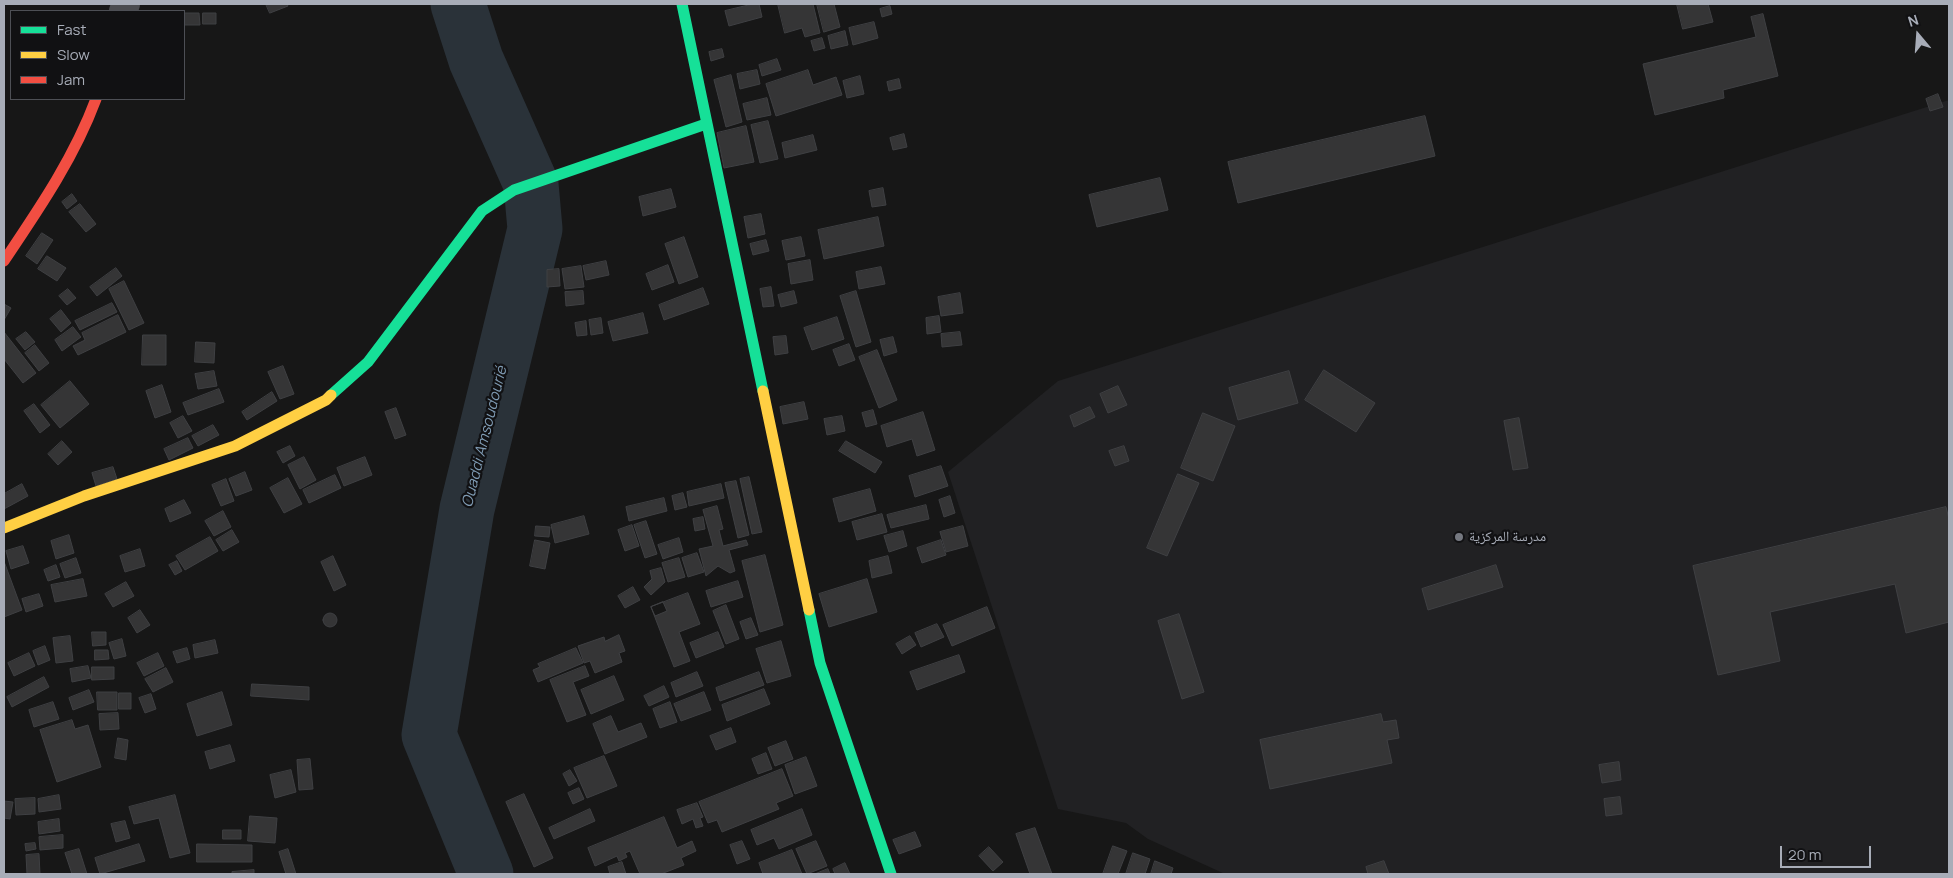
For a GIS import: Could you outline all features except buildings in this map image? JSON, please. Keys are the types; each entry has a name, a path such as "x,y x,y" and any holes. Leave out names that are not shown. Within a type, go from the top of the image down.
{"street":[{"path":"682,4 820,663 891,874"},
{"path":"4,260 46,199 89,119 96,100"},
{"path":"4,528 84,496 235,446 326,400 368,362 482,211 514,190 706,124"}],"shaded area":[{"name":"مدرسة المركزية","path":"1949,100 1949,874 1225,874 1148,839 1126,823 1058,809 948,472 1058,381"}],"waterway":[{"name":"Ouaddi Amsoudourié","path":"458,4 476,60 531,184 535,229 467,509 429,735 486,874"}],"traffic: fast":[{"path":"682,4 763,391"},
{"path":"331,395 368,362 482,211 514,190 706,124"},
{"path":"809,610 820,663 891,874"}],"traffic: slow":[{"path":"763,391 809,610"},
{"path":"4,528 84,496 235,446 326,400 331,395"}],"traffic: jam":[{"path":"4,261 43,202 66,162 96,100"}],"place":[{"name":"مدرسة المركزية","path":"1459,537"}]}
